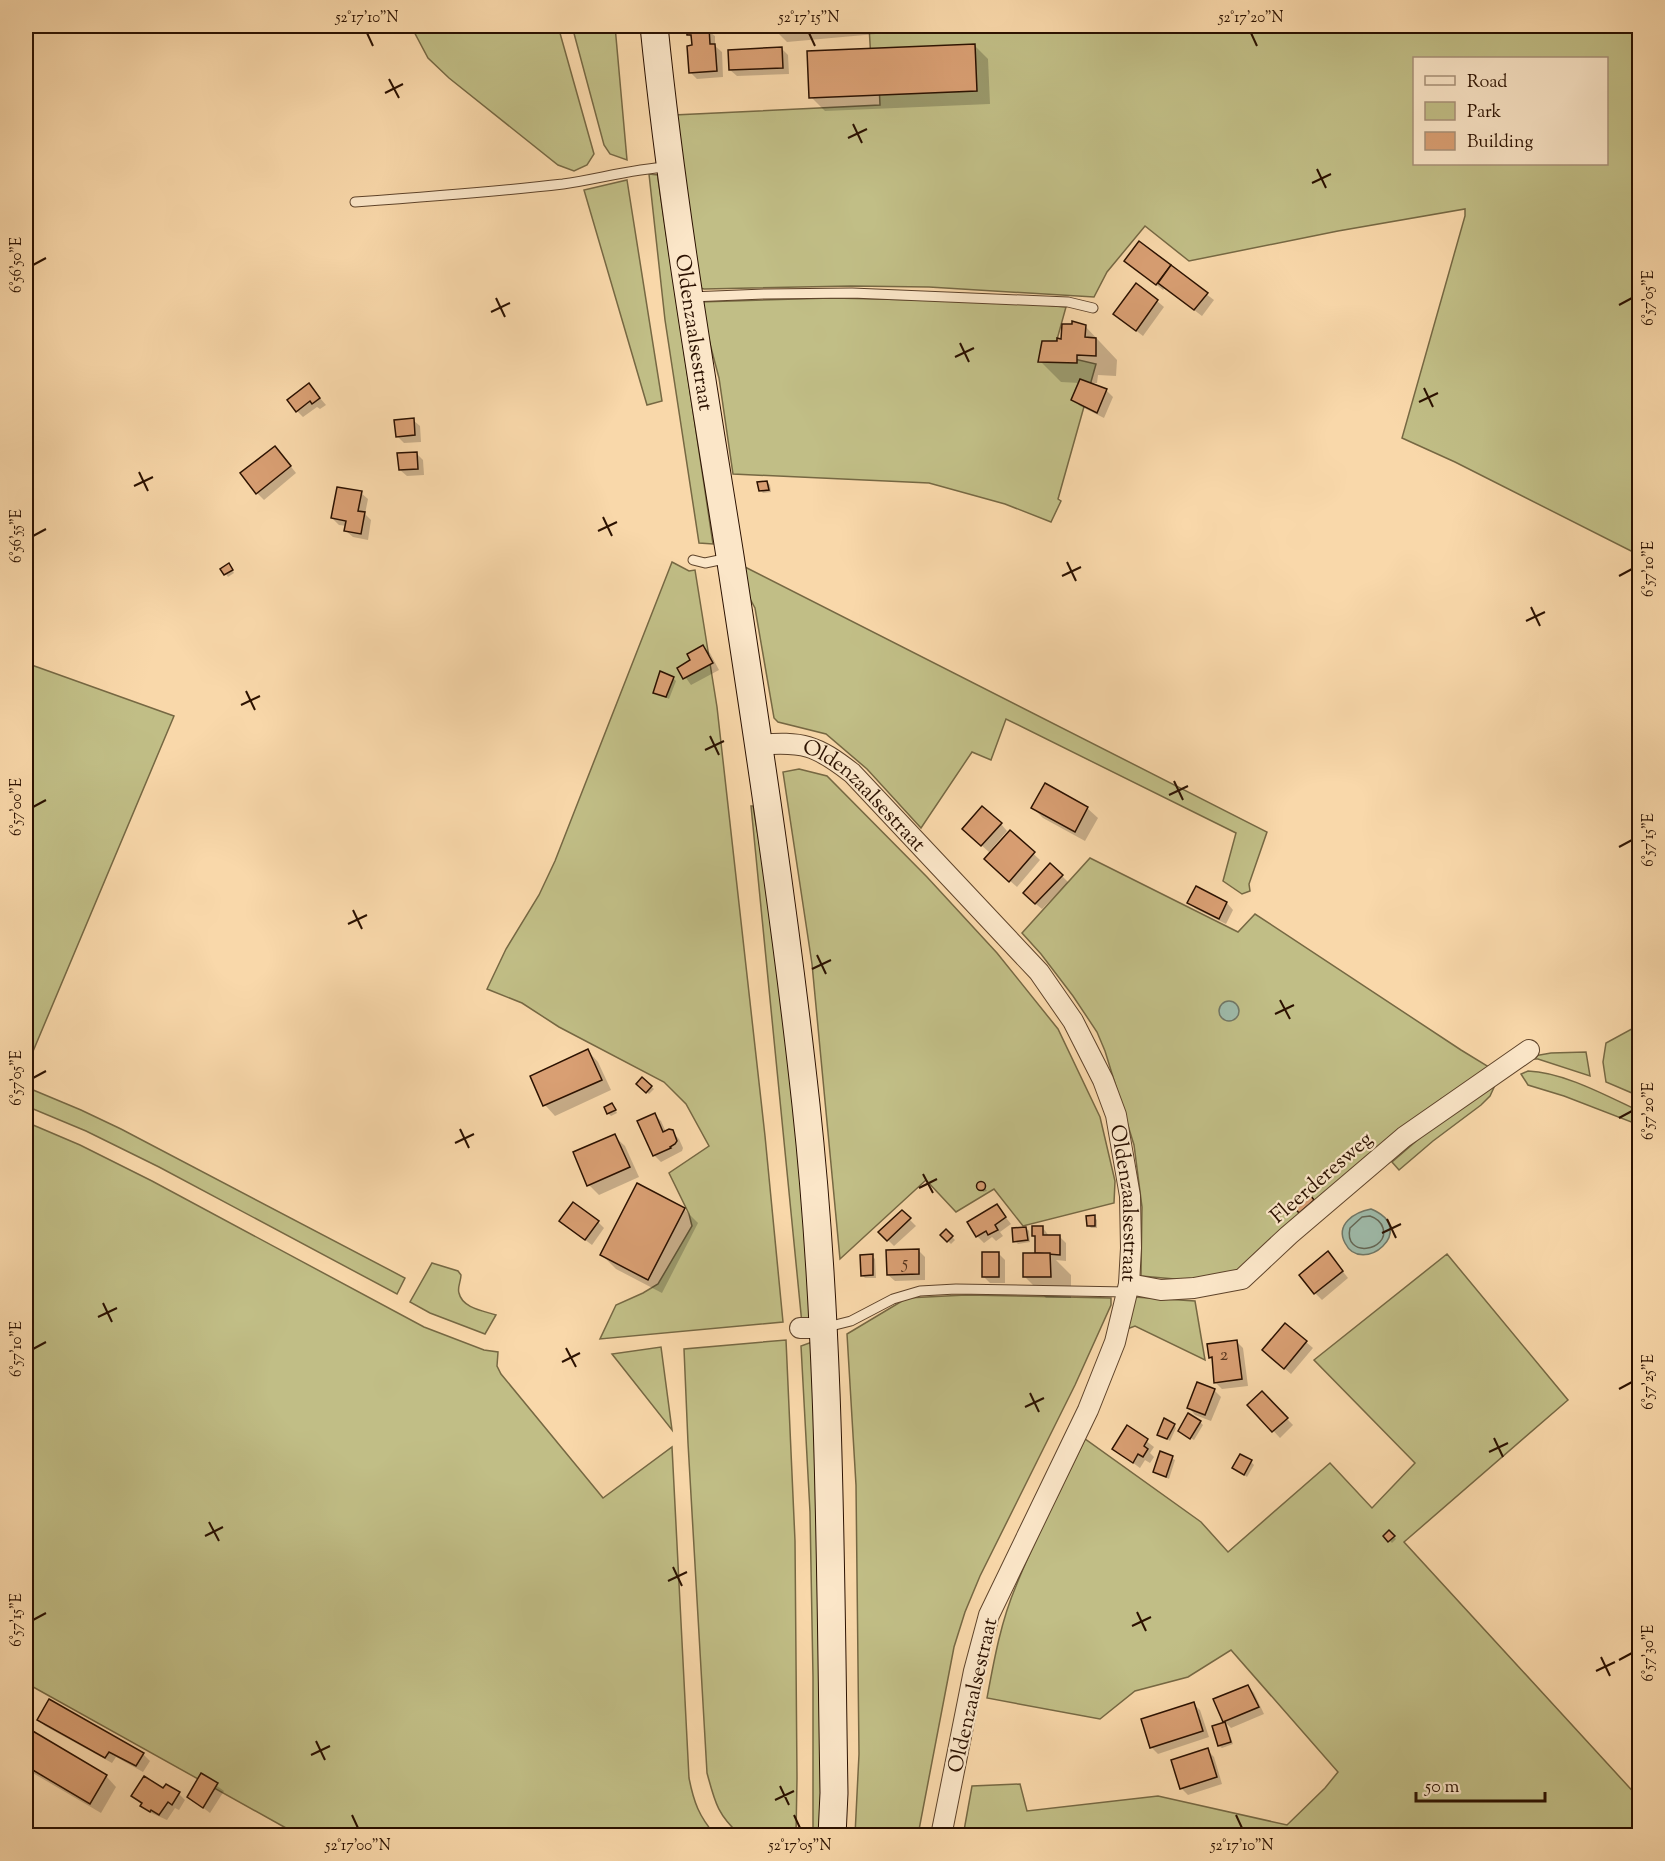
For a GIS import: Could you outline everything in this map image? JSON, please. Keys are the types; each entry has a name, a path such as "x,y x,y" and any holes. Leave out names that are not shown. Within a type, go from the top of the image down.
{"main road":[{"name":"Oldenzaalsestraat","path":"654,26 688,297 772,839 806,1108 812,1328 834,1793 832,1836"}],"street":[{"name":"Oldenzaalsestraat","path":"757,745 786,742 808,746 828,754 852,773 999,927 1045,980 1073,1021 1103,1080 1116,1115 1130,1196 1131,1248 1128,1288 1115,1342 1088,1410 988,1615 974,1671 941,1836"},
{"name":"Fleerderesweg","path":"1128,1288 1161,1290 1194,1288 1242,1279 1289,1235 1404,1137 1529,1050"}],"lane":[{"path":"355,202 502,191 577,182 644,168 670,167"},
{"path":"688,297 852,293 1068,302 1093,308"},
{"path":"693,560 705,563 730,558"},
{"path":"812,1328 851,1321 893,1299 920,1291 1128,1288"}],"green space":[{"path":"411,26 558,26 594,154 587,165 574,171 558,165 449,78 428,58"},
{"path":"572,26 615,26 627,160 610,154 604,145"},
{"path":"869,26 1639,26 1639,555 1455,462 1402,438 1465,216 1465,209 1338,231 1189,261 1145,226 1107,272 1094,297 929,287 704,289 697,287 674,115 880,105 878,61 871,60"},
{"path":"649,174 658,175 713,544 699,543 665,320"},
{"path":"627,180 662,401 647,405 584,190"},
{"path":"832,298 1014,302 1066,307 1053,354 1096,364 1058,499 1061,501 1051,522 1005,504 929,483 733,474 719,378 699,302"},
{"path":"672,562 689,571 695,570 717,707 765,1136 783,1322 600,1339 616,1305 658,1284 692,1226 689,1214 669,1173 709,1146 686,1104 664,1082 559,1027 522,1003 487,989 506,949 539,895 555,861"},
{"path":"741,565 1267,832 1249,884 1250,891 1242,894 1223,881 1236,833 1006,719 991,760 972,752 921,828 867,769 826,734 778,722 774,718 755,608 743,586"},
{"path":"26,663 174,716 26,1068"},
{"path":"799,769 827,776 927,877 997,953 1058,1029 1100,1117 1115,1181 1114,1203 1023,1226 994,1189 956,1212 926,1180 840,1259 812,964 783,772"},
{"path":"751,806 753,806 777,946 817,1318 802,1324"},
{"path":"1090,858 1238,932 1255,914 1489,1067 1479,1076 1441,1099 1250,1266 1229,1273 1186,1280 1141,1276 1142,1207 1134,1145 1105,1051 1097,1032 1073,996 1022,933"},
{"path":"1639,1025 1639,1096 1606,1082 1603,1062 1606,1043"},
{"path":"1586,1052 1590,1076 1538,1059 1517,1059 1551,1053"},
{"path":"1528,1071 1542,1072 1570,1080 1639,1111 1639,1125 1564,1096 1528,1085 1521,1074"},
{"path":"1496,1083 1490,1096 1481,1105 1399,1170 1392,1162 1450,1112"},
{"path":"26,1087 121,1129 405,1278 397,1294 159,1167 86,1131 26,1106"},
{"path":"26,1122 80,1145 152,1181 424,1327 484,1350 498,1352 497,1366 501,1374 603,1498 672,1447 689,1778 698,1809 715,1835 286,1835 286,1828 26,1683"},
{"path":"1447,1254 1568,1400 1404,1542 1639,1798 1639,1835 963,1836 972,1786 1020,1784 1027,1811 1158,1796 1287,1825 1325,1788 1338,1772 1231,1650 1188,1677 1135,1691 1100,1719 987,1698 998,1641 1024,1567 1085,1439 1201,1522 1228,1552 1330,1463 1372,1508 1415,1463 1314,1360"},
{"path":"432,1263 458,1271 461,1275 459,1291 464,1302 496,1315 485,1334 430,1313 410,1302"},
{"path":"966,1295 1111,1298 1111,1305 1075,1385 980,1576 965,1612 954,1647 918,1835 855,1835 859,1754 856,1485 847,1334 907,1298"},
{"path":"1134,1297 1195,1301 1205,1360 1135,1326 1127,1329"},
{"path":"786,1340 795,1541 796,1835 740,1835 726,1821 718,1807 707,1773 684,1349"},
{"path":"812,1342 816,1344 823,1836 813,1835 810,1512 801,1346"},
{"path":"661,1347 672,1430 612,1354"}],"water":[{"path":"1229,1001 1236,1004 1239,1011 1236,1018 1229,1021 1222,1018 1219,1011 1222,1004"},
{"path":"1371,1209 1385,1218 1390,1228 1389,1238 1374,1252 1363,1255 1353,1252 1345,1243 1343,1230 1353,1216"}],"building":[{"path":"686,26 709,27 710,44 715,44 717,71 689,73 687,46 692,45 691,35 687,35"},
{"path":"771,26 810,26 772,29"},
{"path":"975,44 977,91 809,98 807,51"},
{"path":"782,47 783,68 729,70 728,50"},
{"path":"1139,241 1171,265 1156,285 1124,261"},
{"path":"1171,265 1208,293 1194,310 1158,283"},
{"path":"1136,283 1158,300 1136,331 1113,314"},
{"path":"1072,321 1086,325 1085,337 1096,338 1096,356 1077,355 1077,363 1038,362 1042,341 1061,339 1062,324 1072,324"},
{"path":"1080,379 1107,389 1097,413 1071,400"},
{"path":"309,383 320,398 312,404 310,401 296,412 287,400"},
{"path":"414,418 415,435 396,437 394,420"},
{"path":"275,446 291,466 256,494 240,473"},
{"path":"417,452 418,469 399,470 397,453"},
{"path":"767,481 769,490 759,491 757,482"},
{"path":"337,487 362,491 358,511 365,512 361,534 344,531 346,521 331,518"},
{"path":"229,563 233,570 224,575 220,569"},
{"path":"703,645 713,663 683,679 677,668 690,660 687,654"},
{"path":"660,671 674,677 666,697 653,693"},
{"path":"1045,783 1088,807 1075,832 1031,808"},
{"path":"982,806 1002,823 981,846 962,829"},
{"path":"1010,830 1035,852 1009,882 984,859"},
{"path":"1050,863 1063,875 1035,904 1023,893"},
{"path":"1196,886 1227,902 1219,919 1187,903"},
{"path":"588,1049 602,1080 543,1106 530,1076"},
{"path":"642,1077 652,1086 646,1093 636,1084"},
{"path":"612,1103 616,1110 607,1114 604,1107"},
{"path":"655,1113 663,1132 673,1130 677,1141 671,1148 653,1156 637,1121"},
{"path":"615,1134 630,1167 587,1186 573,1152"},
{"path":"981,1182 985,1186 981,1190 977,1186"},
{"path":"637,1183 685,1208 648,1280 600,1255"},
{"path":"1308,1192 1314,1200 1299,1213 1292,1205"},
{"path":"573,1202 599,1221 585,1240 559,1221"},
{"path":"997,1204 1006,1217 995,1225 998,1230 988,1235 986,1231 976,1237 967,1222"},
{"path":"902,1210 911,1218 887,1241 878,1232"},
{"path":"1095,1215 1095,1226 1087,1226 1086,1216"},
{"path":"1032,1226 1043,1226 1043,1235 1060,1235 1060,1255 1035,1253 1035,1236 1032,1236"},
{"path":"1026,1227 1028,1240 1013,1242 1012,1228"},
{"path":"946,1229 953,1236 947,1242 940,1235"},
{"path":"919,1249 919,1274 887,1275 886,1250"},
{"path":"1328,1251 1343,1271 1314,1294 1299,1275"},
{"path":"982,1252 999,1252 999,1277 982,1277"},
{"path":"1023,1253 1050,1253 1051,1277 1023,1277"},
{"path":"873,1254 873,1275 861,1276 860,1255"},
{"path":"1285,1323 1307,1341 1284,1369 1262,1350"},
{"path":"1237,1340 1242,1379 1214,1383 1212,1357 1209,1358 1207,1344"},
{"path":"1197,1382 1215,1389 1205,1415 1187,1408"},
{"path":"1262,1391 1288,1418 1272,1432 1247,1405"},
{"path":"1188,1413 1201,1421 1190,1439 1178,1431"},
{"path":"1164,1418 1175,1424 1167,1439 1157,1435"},
{"path":"1127,1425 1148,1439 1144,1446 1148,1449 1143,1457 1138,1454 1133,1463 1112,1449"},
{"path":"1160,1451 1173,1456 1166,1477 1153,1472"},
{"path":"1240,1454 1252,1460 1244,1475 1232,1468"},
{"path":"1389,1530 1395,1536 1388,1542 1383,1536"},
{"path":"1248,1685 1259,1707 1223,1722 1213,1699"},
{"path":"49,1699 144,1753 136,1766 109,1752 105,1758 37,1720"},
{"path":"1194,1702 1203,1731 1150,1748 1141,1719"},
{"path":"1225,1722 1231,1742 1218,1746 1212,1726"},
{"path":"26,1727 107,1775 90,1804 26,1766"},
{"path":"1208,1748 1217,1777 1180,1789 1171,1760"},
{"path":"201,1773 218,1783 203,1808 187,1797"},
{"path":"144,1776 163,1788 166,1784 180,1792 172,1805 168,1802 159,1815 140,1806 142,1803 131,1796"}]}
